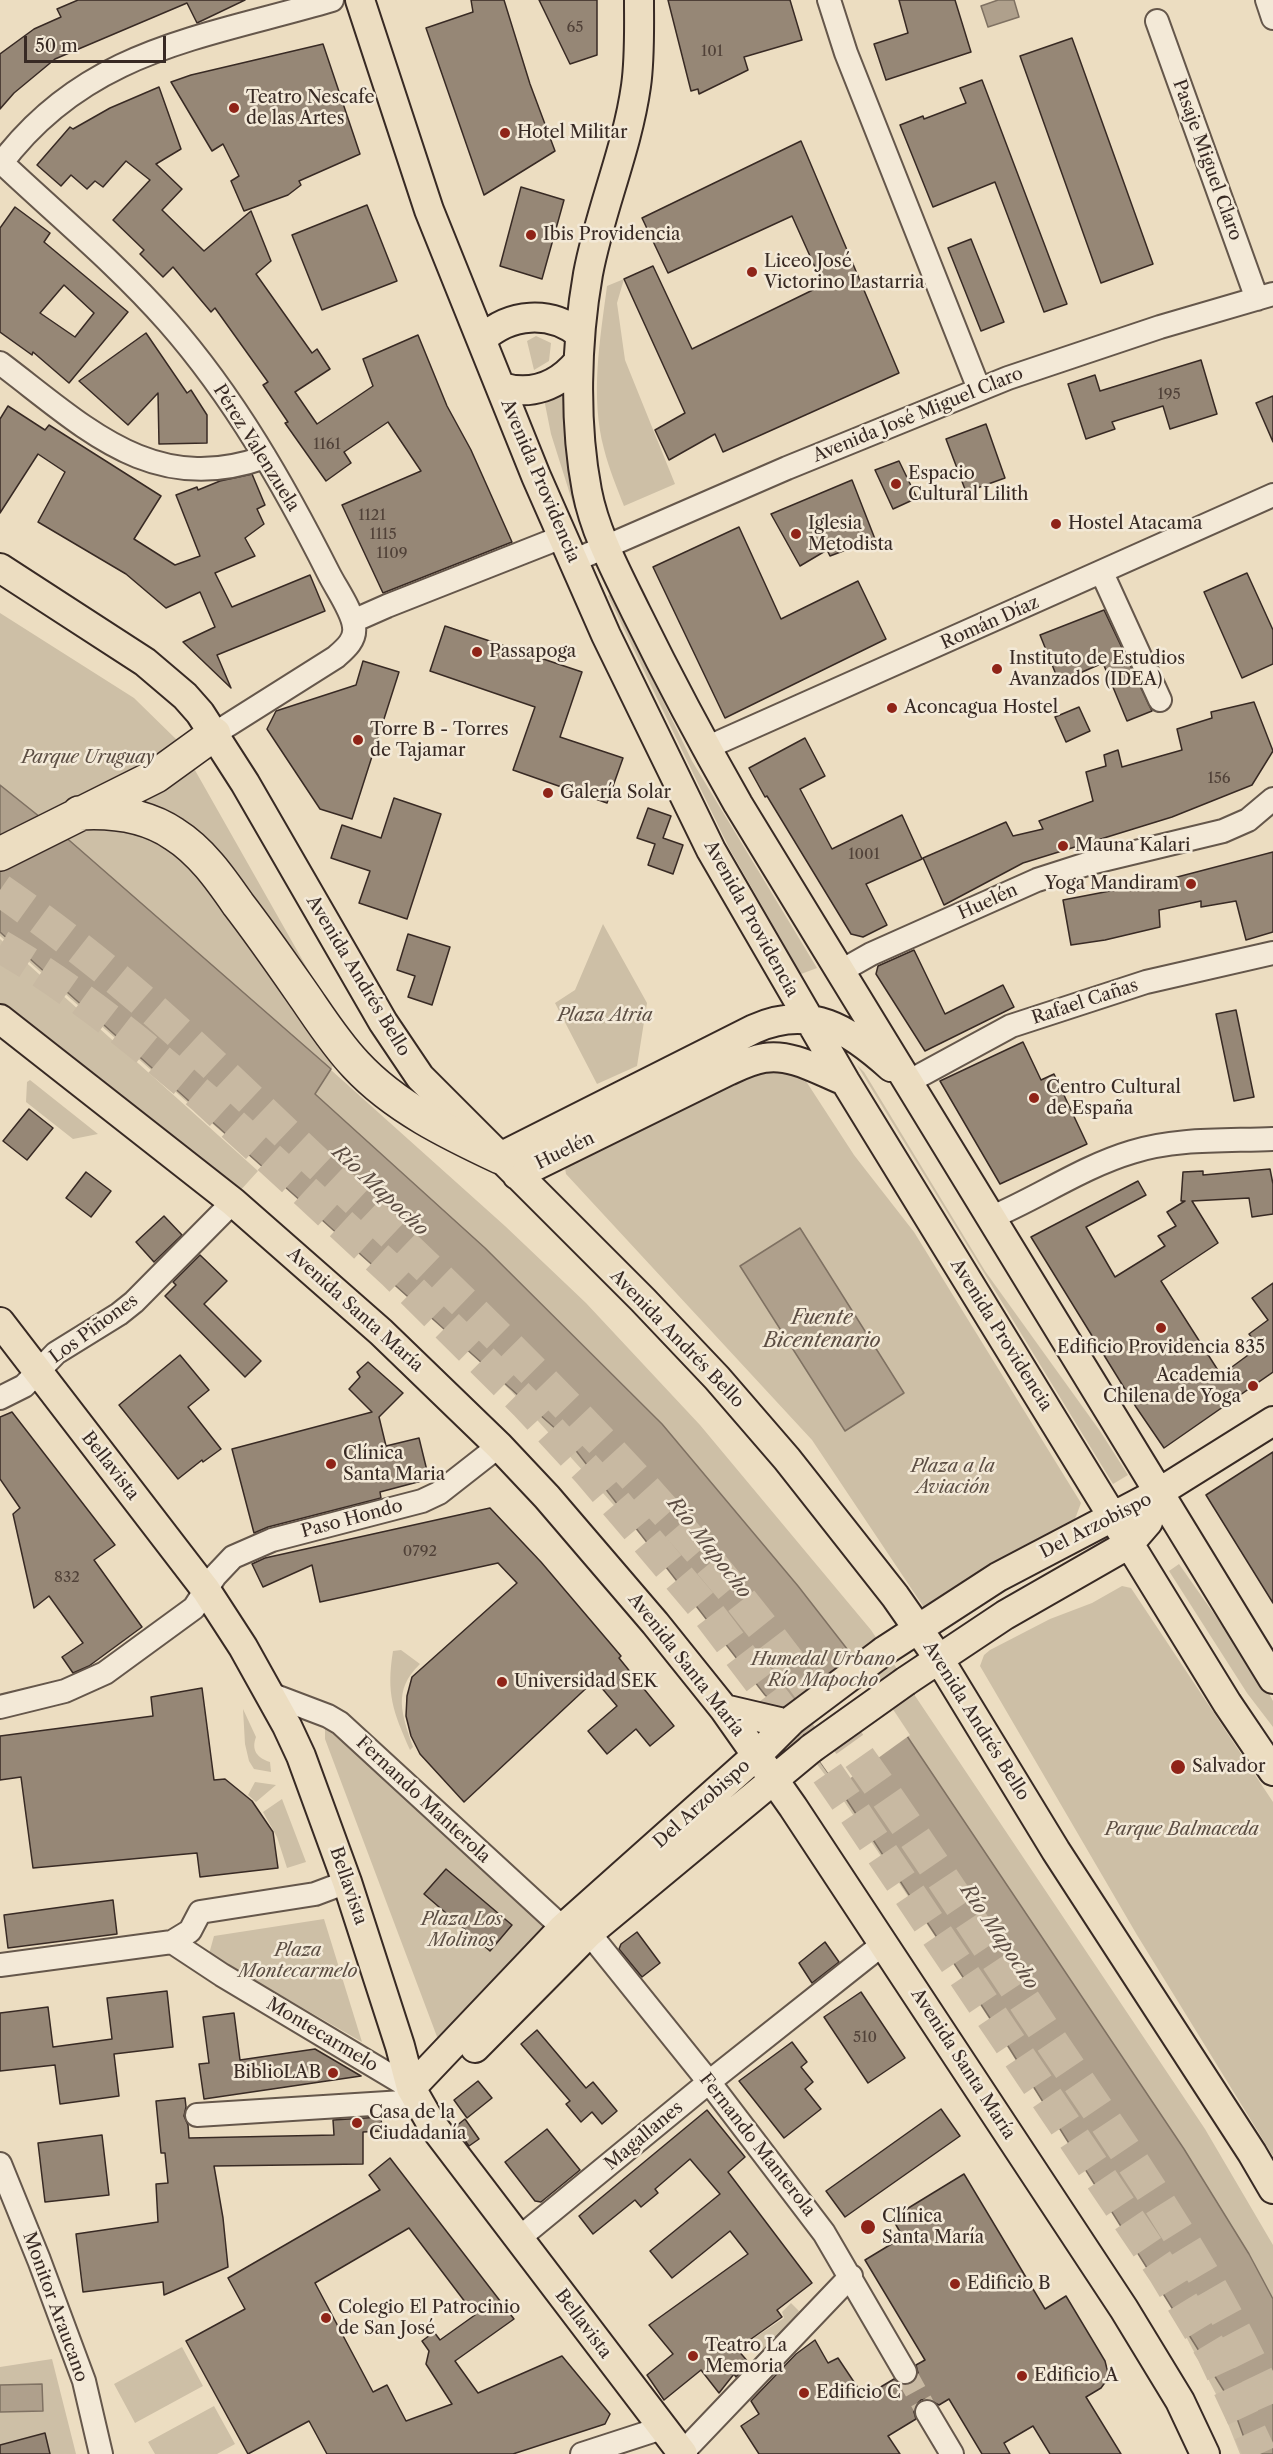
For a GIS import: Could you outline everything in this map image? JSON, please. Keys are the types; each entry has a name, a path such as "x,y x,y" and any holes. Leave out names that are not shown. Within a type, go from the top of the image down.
{"highway":[{"path":"0,854 156,776 214,734"},
{"path":"71,817 112,813 145,820 186,842 220,879 330,1034 356,1065 402,1104 509,1166"}],"main road":[{"name":"Avenida Providencia","path":"360,0 429,210 567,549 711,850 845,1081 1129,1544 1273,1772"},
{"path":"501,387 520,391 540,389 564,377 578,362 588,274 597,230 629,122 636,85 639,0"},
{"path":"482,339 503,324 527,317 558,321 580,334"},
{"name":"Avenida Providencia","path":"578,362 582,450 587,491 595,522 655,650 706,748 990,1218 1273,1679"},
{"name":"Avenida Andrés Bello","path":"0,568 145,662 185,696 214,734 404,1055 434,1093 643,1300 755,1421 851,1539 918,1627 939,1659 1056,1851 1273,2189"},
{"name":"Huelén","path":"509,1166 753,1029 786,1018 808,1019"},
{"name":"Avenida Santa María","path":"0,1019 233,1202 381,1332 499,1446 596,1554 724,1709 774,1780 1124,2308 1180,2401 1198,2451"},
{"path":"808,1019 833,1026 856,1038 908,1082"},
{"name":"Huelén","path":"509,1166 762,1058 794,1060 845,1081"},
{"name":"Bellavista","path":"0,1322 206,1590 270,1694 301,1756 347,1882 415,2094 431,2123 682,2454"},
{"path":"1158,1493 1273,1421"},
{"name":"Del Arzobispo","path":"415,2094 576,1930 790,1722 918,1627 998,1577 1158,1493"},
{"name":"Del Arzobispo","path":"576,1930 774,1780 812,1748 906,1681 1005,1615 1129,1544 1148,1522 1158,1493"},
{"path":"724,1709 790,1722"}],"street":[{"path":"1,163 28,132 57,105 85,84 116,67 154,51 206,34 332,0"},
{"path":"829,0 846,53 979,389"},
{"path":"1267,0 1273,18"},
{"name":"Pasaje Miguel Claro","path":"1157,21 1265,296"},
{"name":"Pérez Valenzuela","path":"1,163 116,268 166,320 230,402 265,457 311,538 353,621"},
{"name":"Avenida José Miguel Claro","path":"353,621 387,606 567,549 605,546 786,468 979,389 1056,360 1206,312 1265,296"},
{"path":"0,363 83,425 140,459 173,468 208,471 228,468 265,457"},
{"name":"Román Díaz","path":"706,748 1273,495"},
{"path":"1102,573 1160,700"},
{"path":"214,734 336,657 348,646 353,637 353,621"},
{"name":"Huelén","path":"841,971 871,954 1037,880 1090,863 1223,831 1248,820 1273,799"},
{"name":"Rafael Cañas","path":"908,1082 1011,1026 1146,982 1273,953"},
{"path":"990,1218 1130,1152 1165,1144 1273,1139"},
{"name":"Los Piñones","path":"0,1398 24,1386 63,1348 119,1314 134,1302 233,1202"},
{"name":"Paso Hondo","path":"0,1707 64,1691 105,1673 189,1613 222,1567 233,1557 272,1540 422,1501 439,1493 499,1446"},
{"name":"Fernando Manterola","path":"270,1694 340,1723 576,1930 709,2082 817,2223 851,2276 905,2372"},
{"path":"0,1965 172,1942 190,1931 200,1912 315,1894 347,1882"},
{"name":"Montecarmelo","path":"172,1942 415,2094"},
{"name":"Magallanes","path":"519,2239 709,2082 884,1944"},
{"path":"197,2115 415,2094"},
{"name":"Monitor Araucano","path":"0,2164 84,2380 101,2454"},
{"path":"682,2454 851,2276"},
{"path":"927,2412 952,2454"},
{"path":"582,2454 662,2428"}],"green space":[{"path":"624,279 617,303 625,360 675,484 624,506 604,449 597,388 599,347 607,286"},
{"path":"536,336 551,343 549,361 534,370 527,341"},
{"path":"565,388 566,451 577,507 575,510 551,434 544,399"},
{"path":"611,593 692,761 817,968 801,974 729,848 608,596"},
{"name":"Humedal Urbano Río Mapocho","path":"0,613 134,698 179,742 345,1035 331,1070 505,1226 586,1303 700,1425 871,1630 1205,2129 1273,2245 1273,2454 1240,2454 1216,2394 1169,2304 1110,2206 953,1963 835,1788 656,1552 511,1391 364,1254 187,1102 0,936"},
{"name":"Plaza Atria","path":"603,924 647,1003 637,1066 597,1084 555,1003 575,990"},
{"path":"0,939 258,1171 239,1192 0,1008"},
{"path":"857,1065 864,1072 985,1271 1100,1431 1128,1475 1113,1484"},
{"name":"Plaza a la Aviación","path":"752,1067 802,1075 854,1155 914,1232 1081,1503 1075,1519 925,1609 812,1440 566,1174 564,1162"},
{"path":"30,1080 98,1134 73,1139 26,1102 27,1082"},
{"path":"1179,1564 1266,1688 1273,1701 1273,1727 1247,1693 1169,1571"},
{"name":"Parque Balmaceda","path":"1122,1586 1131,1588 1273,1802 1273,2156 1137,1935 980,1666 984,1655 990,1650 1050,1619 1092,1603"},
{"path":"401,1650 420,1664 411,1674 403,1693 403,1713 413,1747 410,1750 395,1713 391,1691 393,1651"},
{"path":"243,1709 256,1737 254,1746 256,1753 270,1762 271,1772 254,1769 249,1761 245,1744"},
{"name":"Plaza Los Molinos","path":"329,1726 549,1929 439,2042 325,1739 325,1728"},
{"path":"255,1782 276,1785 256,1802 248,1795"},
{"path":"282,1799 306,1862 287,1868 277,1837 263,1812"},
{"name":"Plaza Montecarmelo","path":"324,1919 362,2042 209,1954 214,1936"},
{"path":"791,2303 799,2311 770,2353 766,2355 754,2338 784,2318 782,2312"},
{"path":"182,2347 203,2386 135,2423 114,2384"},
{"path":"52,2359 76,2454 0,2454 0,2367"},
{"path":"214,2406 235,2444 217,2454 155,2454 148,2442"}],"water":[{"path":"998,0 1014,0 1019,17 988,27 981,6"},
{"name":"Humedal Urbano Río Mapocho","path":"0,785 70,841 331,1069 315,1094 485,1248 662,1424 798,1586 858,1663 1184,2149 1249,2254 1273,2299 1273,2454 1250,2454 1231,2402 1003,2038 841,1791 786,1713 765,1695 567,1439 0,932"},
{"name":"Fuente Bicentenario","path":"800,1228 904,1393 845,1431 740,1266"},
{"path":"42,2384 43,2411 0,2412 0,2385"}],"pier":[{"path":"861,1661 910,1735 838,1787 786,1713"}],"building":[{"path":"78,0 245,0 197,23 187,3 55,59 14,93 0,109 0,54 34,29 61,17 57,9"},
{"path":"471,0 504,0 530,84 555,151 484,195 426,28 473,12"},
{"path":"539,0 597,0 597,55 570,64"},
{"path":"668,0 790,0 802,40 744,57 748,70 699,94 698,89 691,91"},
{"path":"899,0 955,0 971,52 886,80 874,44 908,33"},
{"path":"1072,38 1153,264 1101,283 1020,56"},
{"path":"323,44 360,154 299,181 301,185 288,195 244,211 231,181 239,176 223,144 212,151 171,82 191,75"},
{"path":"982,80 1067,304 1044,312 995,182 933,207 900,125 923,116 924,119 966,103 960,88"},
{"path":"159,87 181,149 156,164 182,189 162,210 204,251 251,211 271,261 256,274 312,353 317,349 330,369 295,392 317,424 373,386 363,359 418,335 447,406 471,450 512,542 383,593 342,505 421,471 388,422 344,452 351,463 326,481 285,423 288,422 263,385 268,382 215,308 211,312 173,267 163,277 140,254 144,250 113,220 150,180 126,161 103,187 95,181 87,189 71,175 61,186 37,165 70,127 73,129 110,108"},
{"path":"801,141 899,373 723,452 715,434 669,460 655,430 685,413 624,279 653,266 692,349 823,285 792,216 668,273 642,218"},
{"name":"Ibis Providencia","path":"521,187 564,200 542,279 500,266"},
{"path":"367,205 397,281 322,310 292,235"},
{"path":"15,207 50,233 44,242 128,312 69,383 33,352 32,355 0,332 0,228","holes":["64,285 94,313 75,337 40,313"]},
{"path":"971,239 1004,322 981,331 948,248"},
{"path":"146,333 187,393 191,390 207,415 207,443 159,444 158,393 128,425 79,381"},
{"path":"1201,360 1217,414 1170,429 1163,406 1112,422 1115,429 1086,439 1068,384 1095,375 1100,391"},
{"path":"1273,396 1273,442 1256,403"},
{"path":"8,406 45,430 49,425 161,496 134,539 175,565 200,556 176,495 197,487 198,490 220,481 252,474 265,505 257,509 264,524 245,538 255,556 215,573 232,607 310,575 325,611 217,655 231,688 183,642 215,627 200,592 166,608 126,574 38,522 65,472 38,454 0,513 0,419"},
{"path":"986,424 1005,478 966,492 946,439"},
{"name":"Espacio Cultural Lilith","path":"899,461 917,498 893,509 875,470"},
{"path":"852,480 875,539 830,556 827,550 800,566 771,514"},
{"path":"739,527 781,619 858,581 886,639 725,718 653,567"},
{"path":"1247,573 1273,630 1273,664 1242,678 1204,592"},
{"path":"1104,610 1152,711 1127,721 1103,663 1059,682 1040,635"},
{"path":"445,626 582,672 560,737 623,758 607,803 513,770 535,707 430,671"},
{"path":"363,661 399,672 352,819 320,809 267,729 276,711 356,685"},
{"path":"1254,702 1273,751 1252,785 1172,817 1023,863 944,905 923,858 1006,822 1013,836 1043,829 1039,821 1093,801 1086,772 1106,766 1104,755 1118,750 1122,767 1182,750 1177,729 1212,718 1211,712"},
{"path":"1079,707 1090,731 1066,742 1055,717"},
{"path":"805,738 825,776 800,789 832,849 902,815 922,859 866,884 887,925 863,937 851,934 749,768"},
{"path":"394,798 441,814 407,919 359,903 370,871 331,858 342,825 381,838"},
{"path":"648,808 671,816 663,838 683,845 673,874 648,865 655,844 637,838"},
{"path":"1273,852 1273,932 1246,940 1236,901 1201,907 1201,901 1159,910 1160,927 1105,940 1071,945 1063,900 1162,881"},
{"path":"408,934 450,947 432,1005 408,997 415,976 397,970"},
{"path":"914,950 945,1014 1003,985 1014,1007 925,1051 876,974 878,966"},
{"path":"1236,1010 1254,1097 1234,1101 1216,1014"},
{"path":"1023,1042 1041,1080 1054,1074 1087,1144 1000,1184 940,1081"},
{"path":"29,1109 53,1128 27,1160 3,1141"},
{"path":"1270,1169 1273,1184 1273,1214 1252,1217 1249,1198 1192,1201 1218,1243 1161,1281 1221,1375 1259,1347 1249,1334 1268,1320 1252,1298 1273,1283 1273,1372 1164,1448 1136,1407 1031,1237 1138,1181 1146,1195 1086,1227 1115,1277 1165,1246 1158,1236 1176,1226 1167,1212 1185,1201 1181,1201 1183,1172 1203,1171 1203,1175"},
{"path":"86,1172 111,1191 91,1217 66,1198"},
{"path":"164,1216 182,1235 154,1262 136,1242"},
{"path":"200,1255 227,1281 204,1304 261,1361 245,1377 165,1296 176,1285 173,1282"},
{"path":"180,1355 209,1390 188,1407 221,1449 203,1462 202,1460 178,1479 119,1405"},
{"name":"Clínica Santa Maria","path":"368,1362 403,1393 379,1417 386,1446 419,1438 429,1479 380,1492 381,1498 268,1527 254,1533 232,1449 372,1412 349,1389 360,1377 357,1372"},
{"path":"12,1412 115,1545 94,1560 142,1627 89,1666 73,1673 62,1657 83,1643 49,1596 34,1608 13,1514 20,1508 0,1479 0,1417"},
{"path":"1273,1452 1273,1603 1206,1495"},
{"name":"Universidad SEK","path":"490,1508 541,1562 621,1656 619,1658 674,1726 650,1746 636,1729 607,1754 588,1731 617,1706 595,1680 464,1802 420,1754 411,1736 406,1716 407,1696 412,1677 517,1583 498,1563 320,1602 312,1565 263,1587 252,1564 265,1558"},
{"path":"202,1688 214,1780 225,1779 252,1801 273,1832 278,1868 200,1877 197,1853 33,1868 21,1777 0,1780 0,1736 153,1716 151,1697"},
{"path":"446,1869 512,1925 490,1951 424,1894"},
{"path":"113,1900 117,1934 8,1948 4,1915"},
{"path":"637,1932 660,1963 642,1977 619,1949 621,1944"},
{"path":"825,1942 839,1962 812,1983 799,1963"},
{"path":"167,1991 173,2047 114,2054 119,2096 60,2104 55,2065 0,2071 0,2013 48,2007 53,2047 112,2039 107,1998"},
{"path":"861,1992 905,2058 868,2083 824,2017"},
{"path":"234,2013 240,2060 315,2049 361,2076 204,2099 199,2064 209,2063 203,2017"},
{"path":"537,2030 586,2088 593,2082 617,2111 602,2124 592,2112 581,2122 566,2104 570,2101 521,2044"},
{"path":"792,2042 807,2062 801,2067 813,2082 805,2089 821,2109 784,2138 739,2081"},
{"path":"478,2081 492,2098 467,2118 454,2100"},
{"path":"185,2098 184,2116 188,2125 189,2138 334,2135 333,2120 381,2117 382,2131 363,2132 363,2164 214,2166 228,2267 164,2295 163,2282 83,2292 76,2234 158,2222 156,2184 168,2183 165,2153 161,2153 156,2101"},
{"path":"941,2109 960,2136 845,2217 826,2191"},
{"path":"707,2110 745,2157 728,2172 812,2283 777,2310 782,2317 737,2349 749,2363 736,2377 734,2374 719,2393 701,2370 664,2400 647,2375 673,2354 649,2325 748,2254 730,2231 672,2278 650,2251 720,2194 690,2159 655,2189 658,2193 641,2207 635,2200 593,2234 579,2216"},
{"path":"465,2119 479,2139 469,2146 455,2127"},
{"path":"547,2129 580,2170 541,2202 535,2201 505,2162"},
{"path":"102,2135 109,2195 45,2202 38,2143"},
{"path":"390,2158 514,2319 455,2361 478,2393 562,2356 610,2414 605,2424 513,2454 327,2454 309,2421 248,2454 186,2341 245,2309 228,2278 380,2190 369,2175","holes":["409,2228 475,2315 440,2340 434,2332 422,2341 429,2351 426,2364 452,2404 406,2421 387,2385 373,2392 315,2283"]},
{"path":"964,2174 1045,2309 1066,2296 1105,2361 1109,2377 1101,2388 1086,2397 1121,2454 1050,2454 1033,2426 1004,2443 1010,2454 982,2454 949,2399 939,2405 927,2399 921,2400 916,2405 914,2412 916,2419 888,2436 900,2454 759,2454 741,2426 759,2414 751,2401 796,2354 815,2340 828,2363 838,2358 864,2397 894,2379 904,2385 911,2384 916,2379 918,2373 916,2365 925,2360 865,2260 903,2237 892,2218"},
{"path":"45,2433 50,2454 0,2454 0,2445"}],"tunnel":[{"path":"0,890 81,950 158,1014 429,1269 589,1428 739,1598 816,1697 888,1799 1128,2155 1221,2305 1273,2411"},
{"path":"0,946 54,980 156,1058 205,1099 393,1272 526,1404 589,1472 701,1604 805,1741 1164,2272 1213,2353 1260,2454"},
{"path":"905,2372 927,2412"}],"place":[{"name":"Teatro Nescafe de las Artes","path":"234,108"},
{"name":"Hotel Militar","path":"505,133"},
{"name":"Ibis Providencia","path":"531,235"},
{"name":"Liceo José Victorino Lastarria","path":"752,272"},
{"name":"Espacio Cultural Lilith","path":"896,484"},
{"name":"Hostel Atacama","path":"1056,524"},
{"name":"Iglesia Metodista","path":"796,534"},
{"name":"Passapoga","path":"477,652"},
{"name":"Instituto de Estudios Avanzados (IDEA)","path":"997,669"},
{"name":"Aconcagua Hostel","path":"892,708"},
{"name":"Torre B - Torres de Tajamar","path":"358,740"},
{"name":"Galería Solar","path":"548,793"},
{"name":"Mauna Kalari","path":"1063,846"},
{"name":"Yoga Mandiram","path":"1191,884"},
{"name":"Centro Cultural de España","path":"1034,1098"},
{"name":"Edificio Providencia 835","path":"1161,1328"},
{"name":"Academia Chilena de Yoga","path":"1253,1386"},
{"name":"Clínica Santa Maria","path":"331,1464"},
{"name":"Universidad SEK","path":"502,1682"},
{"name":"Salvador","path":"1178,1767"},
{"name":"BiblioLAB","path":"333,2073"},
{"name":"Casa de la Ciudadanía","path":"357,2123"},
{"name":"Clínica Santa María","path":"868,2227"},
{"name":"Edificio B","path":"955,2284"},
{"name":"Colegio El Patrocinio de San José","path":"326,2318"},
{"name":"Teatro La Memoria","path":"693,2356"},
{"name":"Edificio A","path":"1022,2376"},
{"name":"Edificio C","path":"804,2393"}],"park label":[{"name":"Parque Uruguay","path":"88,758"}],"water label":[{"name":"Río Mapocho","path":"380,1191"},
{"name":"Río Mapocho","path":"709,1548"},
{"name":"Río Mapocho","path":"999,1937"}]}
